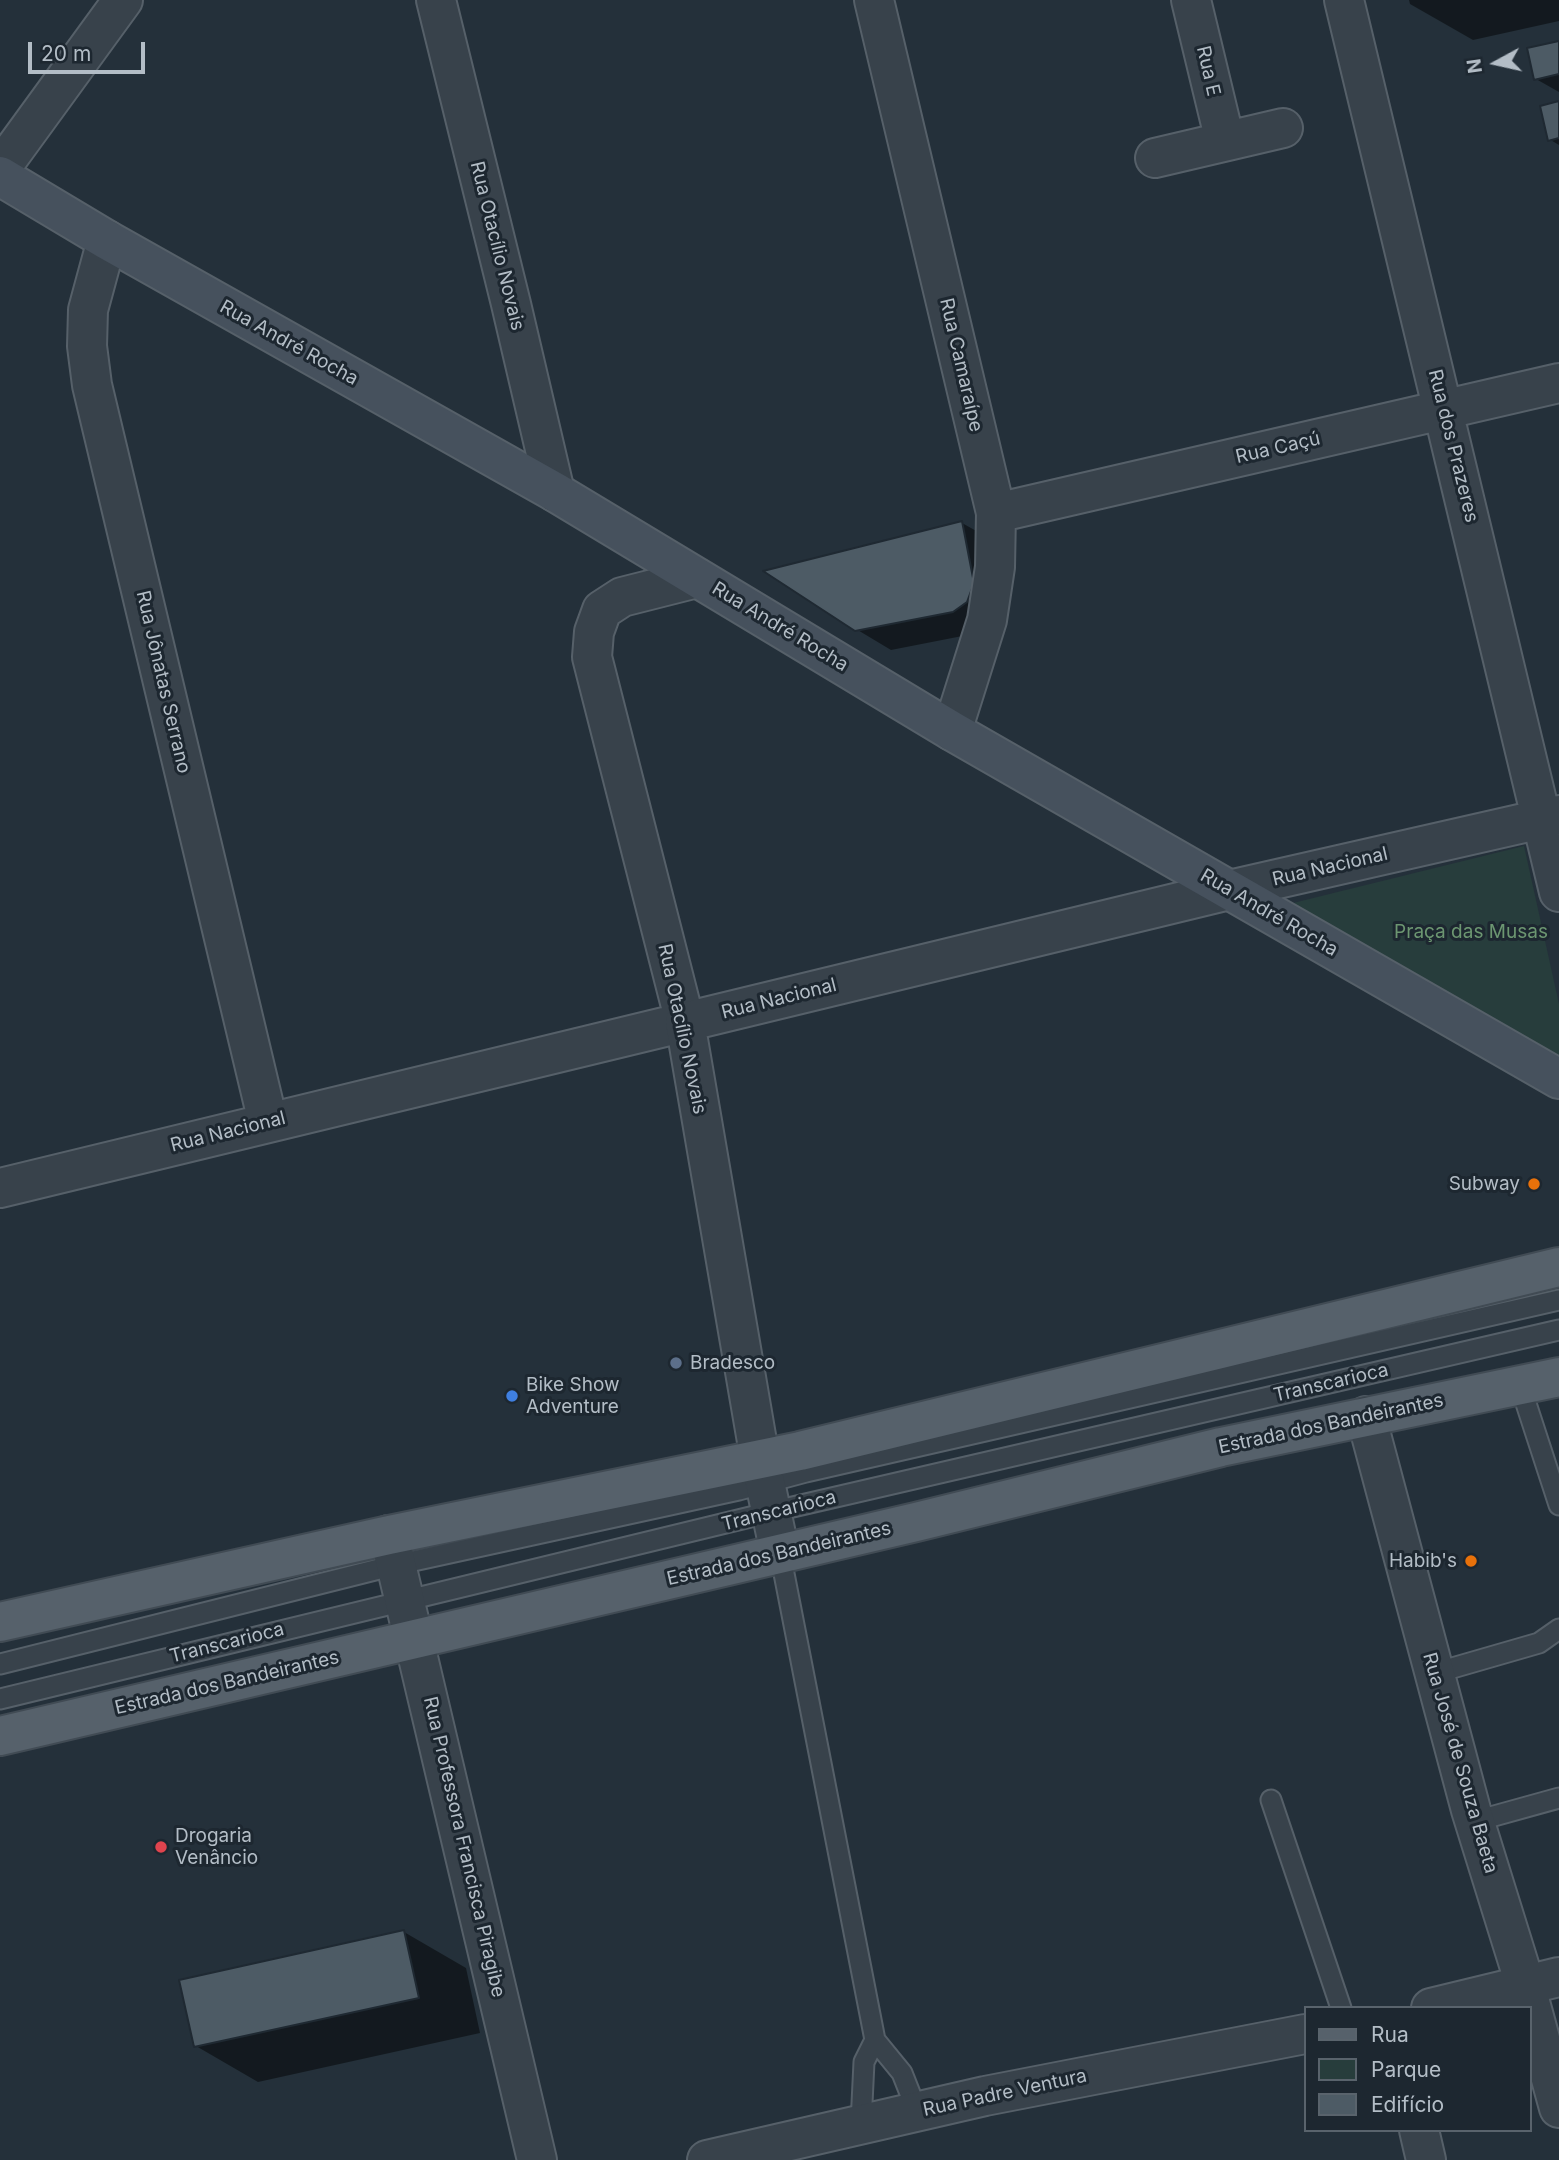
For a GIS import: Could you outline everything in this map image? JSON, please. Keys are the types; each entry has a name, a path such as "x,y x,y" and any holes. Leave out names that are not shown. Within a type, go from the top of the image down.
{"main road":[{"name":"Rua André Rocha","path":"0,176 107,240 555,492 952,731 1559,1079"},
{"path":"0,1622 396,1566 765,1485 1559,1267"},
{"name":"Estrada dos Bandeirantes","path":"0,1736 415,1640 1221,1447 1366,1416 1545,1383"}],"street":[{"path":"0,169 123,0"},
{"name":"Rua Otacílio Novais","path":"436,0 512,304 555,492"},
{"name":"Rua Camaraípe","path":"874,0 996,513 995,567 987,620 952,731"},
{"name":"Rua E","path":"1191,0 1225,141"},
{"name":"Rua dos Prazeres","path":"1344,0 1444,410 1551,818 1559,892"},
{"path":"1155,158 1283,128"},
{"name":"Rua Jônatas Serrano","path":"107,240 88,310 87,346 92,385 268,1122"},
{"name":"Rua Caçú","path":"996,513 1559,383"},
{"name":"Rua Otacílio Novais","path":"697,578 622,597 602,610 594,632 592,657 685,1022 765,1485 780,1553"},
{"name":"Rua Nacional","path":"0,1188 1229,890 1551,818"},
{"name":"Rua José de Souza Baeta","path":"1366,1416 1471,1810 1542,1981 1559,2108"},
{"name":"Rua Professora Francisca Piragibe","path":"396,1566 537,2160"},
{"path":"1439,2006 1542,1981"},
{"name":"Rua Padre Ventura","path":"707,2160 985,2096 1304,2034"},
{"path":"1419,2132 1426,2160"}],"lane":[{"name":"Transcarioca","path":"0,1664 396,1566 765,1485 1559,1300"},
{"name":"Transcarioca","path":"765,1485 1559,1330"},
{"path":"1545,1383 1559,1464"},
{"path":"1545,1383 1559,1505"},
{"path":"780,1553 875,2040 902,2073 917,2111"},
{"name":"Transcarioca","path":"0,1699 396,1566"},
{"path":"1435,1673 1539,1643 1559,1629"},
{"path":"1476,1821 1559,1798"},
{"path":"1271,1800 1340,2006"},
{"path":"861,2124 864,2062 875,2040"}],"green space":[{"name":"Praça das Musas","path":"1524,846 1559,1004 1559,1069 1293,903"}],"building":[{"path":"1559,41 1559,74 1534,80 1527,48"},
{"path":"1559,101 1559,138 1548,141 1540,106"},
{"path":"962,521 974,583 967,602 953,612 855,631 763,571"},
{"path":"404,1930 419,1998 194,2047 179,1980"}],"place":[{"name":"Subway","path":"1534,1184"},
{"name":"Bradesco","path":"676,1363"},
{"name":"Bike Show Adventure","path":"512,1396"},
{"name":"Habib's","path":"1471,1561"},
{"name":"Drogaria Venâncio","path":"161,1847"}]}
